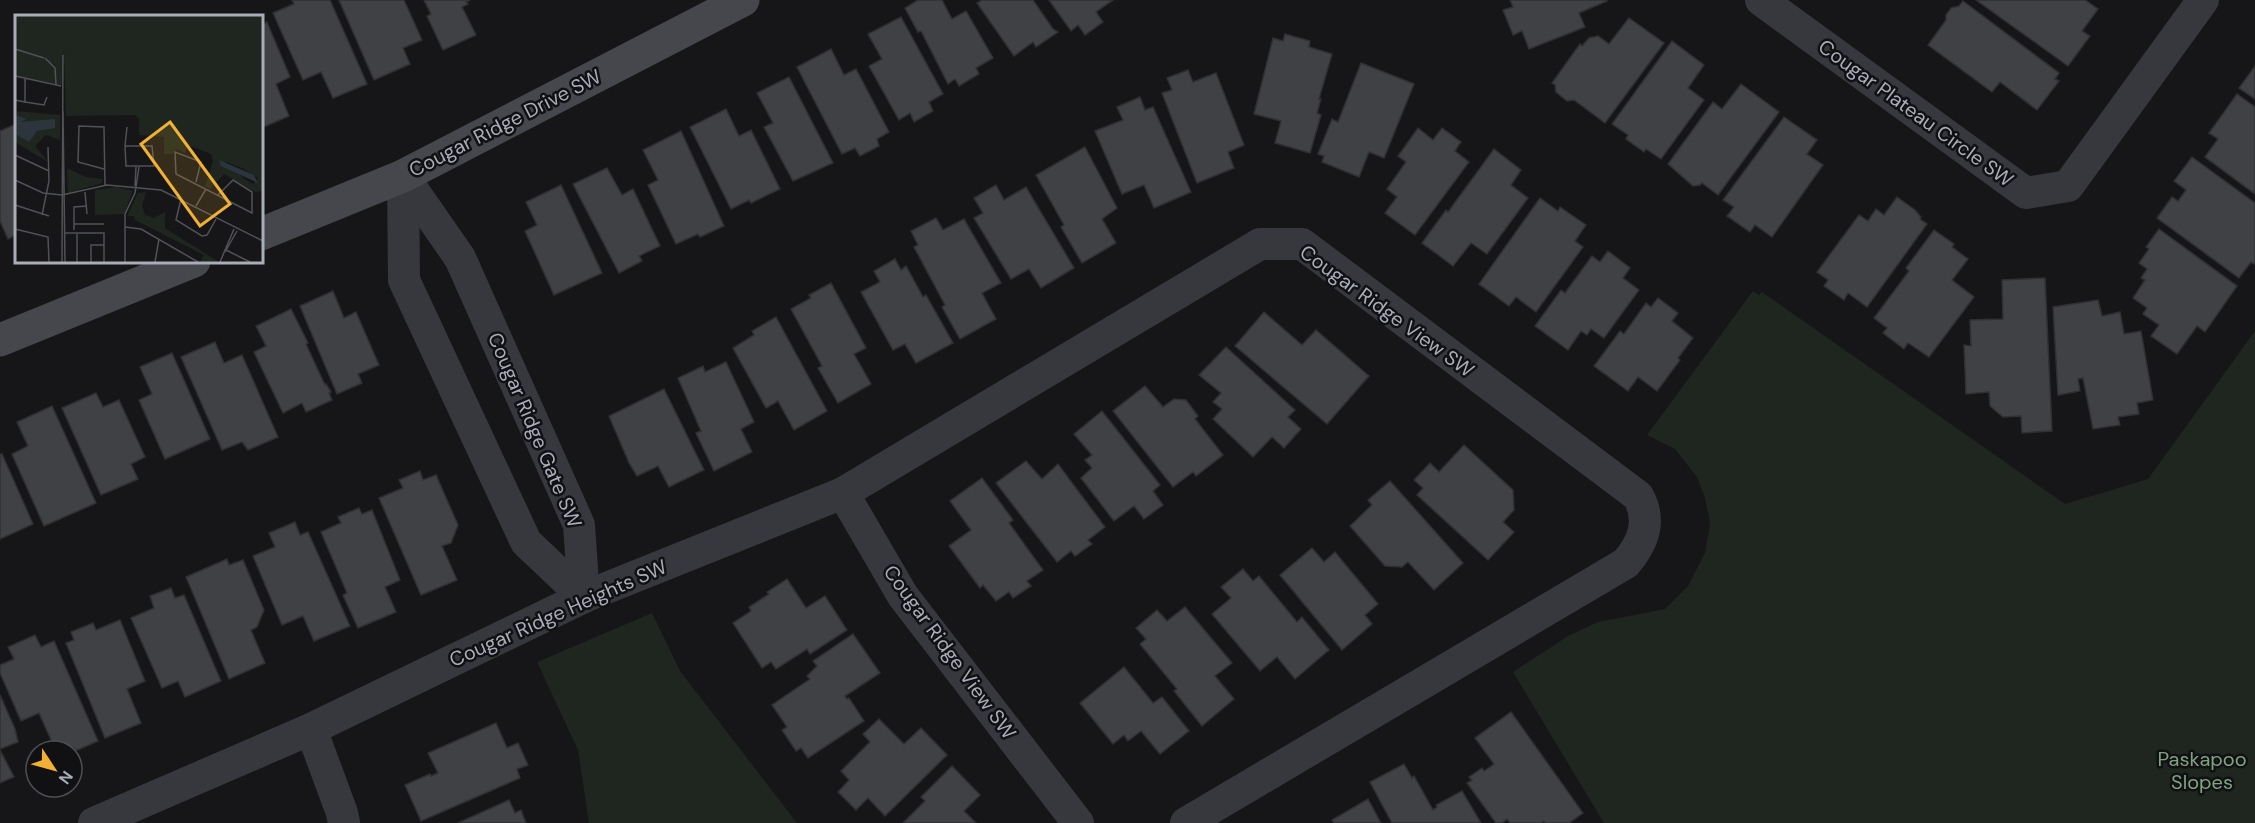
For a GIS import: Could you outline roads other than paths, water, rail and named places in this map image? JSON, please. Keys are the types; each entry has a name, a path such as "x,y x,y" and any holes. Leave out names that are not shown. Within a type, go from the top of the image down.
{"street":[{"name":"Cougar Plateau Circle SW","path":"1761,0 2026,193 2068,186 2203,0"},
{"name":"Cougar Ridge Drive SW","path":"262,234 403,176 739,1"},
{"path":"403,176 404,280 526,542 584,597"},
{"name":"Cougar Ridge Gate SW","path":"403,176 460,258 579,525 584,597"},
{"name":"Cougar Ridge View SW","path":"1078,823 903,596 843,493 1260,244 1302,244 1638,496 1645,516 1644,534 1637,550 1626,563 1186,823"},
{"path":"0,340 192,262"},
{"name":"Cougar Ridge Heights SW","path":"94,823 311,729 584,597 843,493"},
{"path":"311,729 344,823"}],"park label":[{"name":"Paskapoo Slopes","path":"2202,770"}]}
